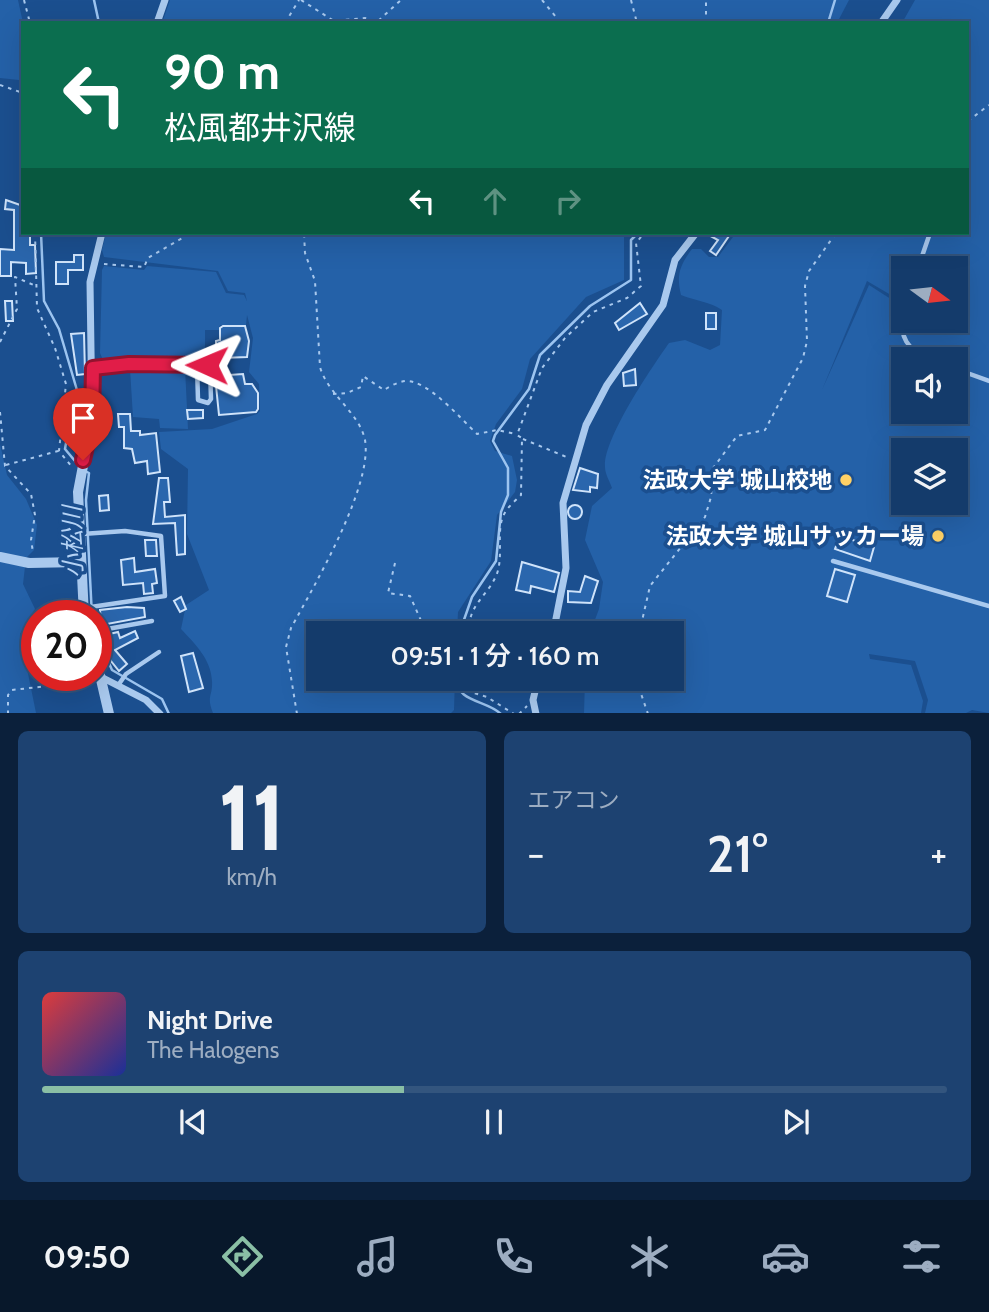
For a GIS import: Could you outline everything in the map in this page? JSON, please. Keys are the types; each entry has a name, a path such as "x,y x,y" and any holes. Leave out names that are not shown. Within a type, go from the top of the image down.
{"street":[{"path":"158,21 165,0"},
{"path":"881,21 897,0"},
{"path":"84,600 80,562 83,534 81,474 92,419 93,368 89,330 92,263 101,235"},
{"path":"556,621 566,568 563,503 574,460 594,406 663,306 676,260 695,235"},
{"path":"0,557 29,563 80,562"},
{"path":"112,680 120,682 160,713"},
{"path":"105,691 109,713"},
{"path":"535,691 533,700 536,713"}],"lane":[{"path":"922,256 929,235"},
{"path":"93,368 129,364 197,365 211,368 211,400 208,403 198,400 197,365"},
{"path":"968,373 989,381"},
{"path":"83,534 147,531 161,536 165,596 112,604"},
{"path":"833,561 989,606"},
{"path":"112,628 152,621"},
{"path":"120,682 126,674 159,652"}],"path":[{"path":"24,0 29,21"},
{"path":"286,21 300,0 334,21 365,18 374,21"},
{"path":"378,21 401,0"},
{"path":"542,0 559,21"},
{"path":"631,0 636,21"},
{"path":"706,0 706,21"},
{"path":"0,85 21,92"},
{"path":"969,120 989,105"},
{"path":"34,235 37,308 55,348 66,384 59,451 81,474"},
{"path":"92,263 144,267 148,258 188,235"},
{"path":"297,713 286,647 291,628 347,516 365,469 365,439 359,425 324,381 320,367 315,281 305,253 304,235"},
{"path":"517,435 542,368 565,338 593,312 628,298 641,286 636,243 642,235"},
{"path":"642,621 650,586 693,534 709,508 713,468 737,436 765,430 797,370 807,341 804,286 809,271 835,235"},
{"path":"0,342 17,309 15,277 37,286"},
{"path":"334,394 347,393 361,387 363,376 384,390 404,381 412,382 437,397 477,434 497,430 517,435 574,460"},
{"path":"0,412 5,466 32,495 35,515 31,540 34,550 29,563"},
{"path":"471,621 474,608 484,590 491,585 499,567 504,514 521,495 522,438"},
{"path":"5,466 59,451"},
{"path":"395,563 388,593 410,596 421,621"},
{"path":"8,713 8,695 21,689"},
{"path":"471,691 514,713"},
{"path":"640,691 648,713"}],"shaded area":[{"path":"0,0 18,0 23,21 21,76 19,80 0,78"},
{"path":"170,0 849,0 838,21 163,21"},
{"path":"915,0 989,0 989,713 972,710 966,713 925,713 928,700 915,661 869,654 870,659 911,665 923,701 921,713 584,713 585,691 684,691 684,621 594,621 603,582 585,540 592,506 612,488 605,467 612,439 661,354 669,343 685,340 710,350 720,345 722,310 681,295 679,282 680,270 692,249 701,249 709,257 718,257 734,235 969,235 969,21 903,21"},
{"path":"106,235 624,235 624,280 586,297 530,359 522,389 496,424 490,441 495,451 512,456 517,480 515,492 497,515 491,561 458,612 458,621 306,621 306,691 455,691 454,710 451,713 213,713 210,703 212,681 209,666 192,640 181,629 186,605 209,590 187,534 188,469 161,449 159,432 212,429 260,411 259,384 249,372 253,338 247,315 246,325 220,325 219,330 205,330 205,359 103,360 100,353 102,270 104,266 144,270 147,266 216,272 226,293 244,295 247,301 245,293 228,291 218,271 104,257 102,250"},
{"path":"185,368 188,429 160,428 159,419 133,417 130,369"},
{"path":"0,444 7,475 26,499 37,525 34,550 26,558 23,584 31,600 21,600 20,634 21,691 32,691 36,713 0,713"}],"building":[{"path":"6,200 21,205 21,235 30,236 30,245 35,245 36,273 26,274 26,263 11,262 11,276 0,276 0,249 14,250 14,210 5,209"},
{"path":"709,235 730,235 716,255 710,251 718,240"},
{"path":"74,255 83,255 83,270 68,270 68,284 56,284 56,262 74,262"},
{"path":"5,301 12,301 13,321 6,321"},
{"path":"640,303 647,314 619,330 615,323"},
{"path":"706,313 716,313 716,329 706,329"},
{"path":"245,326 249,341 247,357 221,358 221,350 216,350 216,341 220,340 220,328"},
{"path":"84,333 85,374 77,375 71,334"},
{"path":"635,369 636,385 624,386 623,373"},
{"path":"243,374 245,384 252,384 258,393 258,409 256,412 219,415 215,376"},
{"path":"187,410 203,410 203,418 188,419"},
{"path":"118,414 130,414 131,431 140,431 140,435 156,433 160,472 148,474 147,461 135,463 132,449 124,448 124,427 119,427"},
{"path":"580,468 598,474 597,488 590,487 590,492 573,490"},
{"path":"159,478 168,478 170,502 164,502 165,517 185,515 185,554 177,555 175,523 153,524"},
{"path":"108,495 109,510 100,511 99,496"},
{"path":"575,505 580,507 580,517 575,519 570,517 568,512 570,507"},
{"path":"840,536 874,547 870,561 835,549"},
{"path":"145,540 156,540 157,556 146,556"},
{"path":"134,558 135,572 155,569 157,583 152,584 153,593 144,594 143,583 123,585 121,560"},
{"path":"522,562 559,573 554,592 531,586 530,593 516,590"},
{"path":"835,569 855,575 847,602 827,596"},
{"path":"585,576 598,581 591,603 568,602 568,591 580,592"},
{"path":"181,597 186,609 180,612 174,601"},
{"path":"144,608 145,617 112,623 112,609"},
{"path":"135,631 138,638 115,650 127,664 119,671 112,662 112,633 118,632 120,638"},
{"path":"193,653 203,688 189,692 181,656"}],"waterway":[{"name":"小松川","path":"94,0 99,21"},
{"path":"829,21 835,0"},
{"name":"小松川","path":"41,235 44,301 59,329 79,397 71,414 65,449 80,467"},
{"path":"464,621 472,597 496,561 501,512 508,495 508,468 493,441 495,435 529,389 540,355 590,306 631,280 631,240 636,235"},
{"name":"小松川","path":"85,471 89,473 86,500 91,600"},
{"name":"小松川","path":"112,670 162,699 169,713"},
{"path":"460,691 500,713"}],"place":[{"name":"法政大学 城山校地","path":"846,480"},
{"name":"法政大学 城山サッカー場","path":"938,536"}],"route":[{"path":"83,460 94,404 93,368 129,364 207,365"}]}
